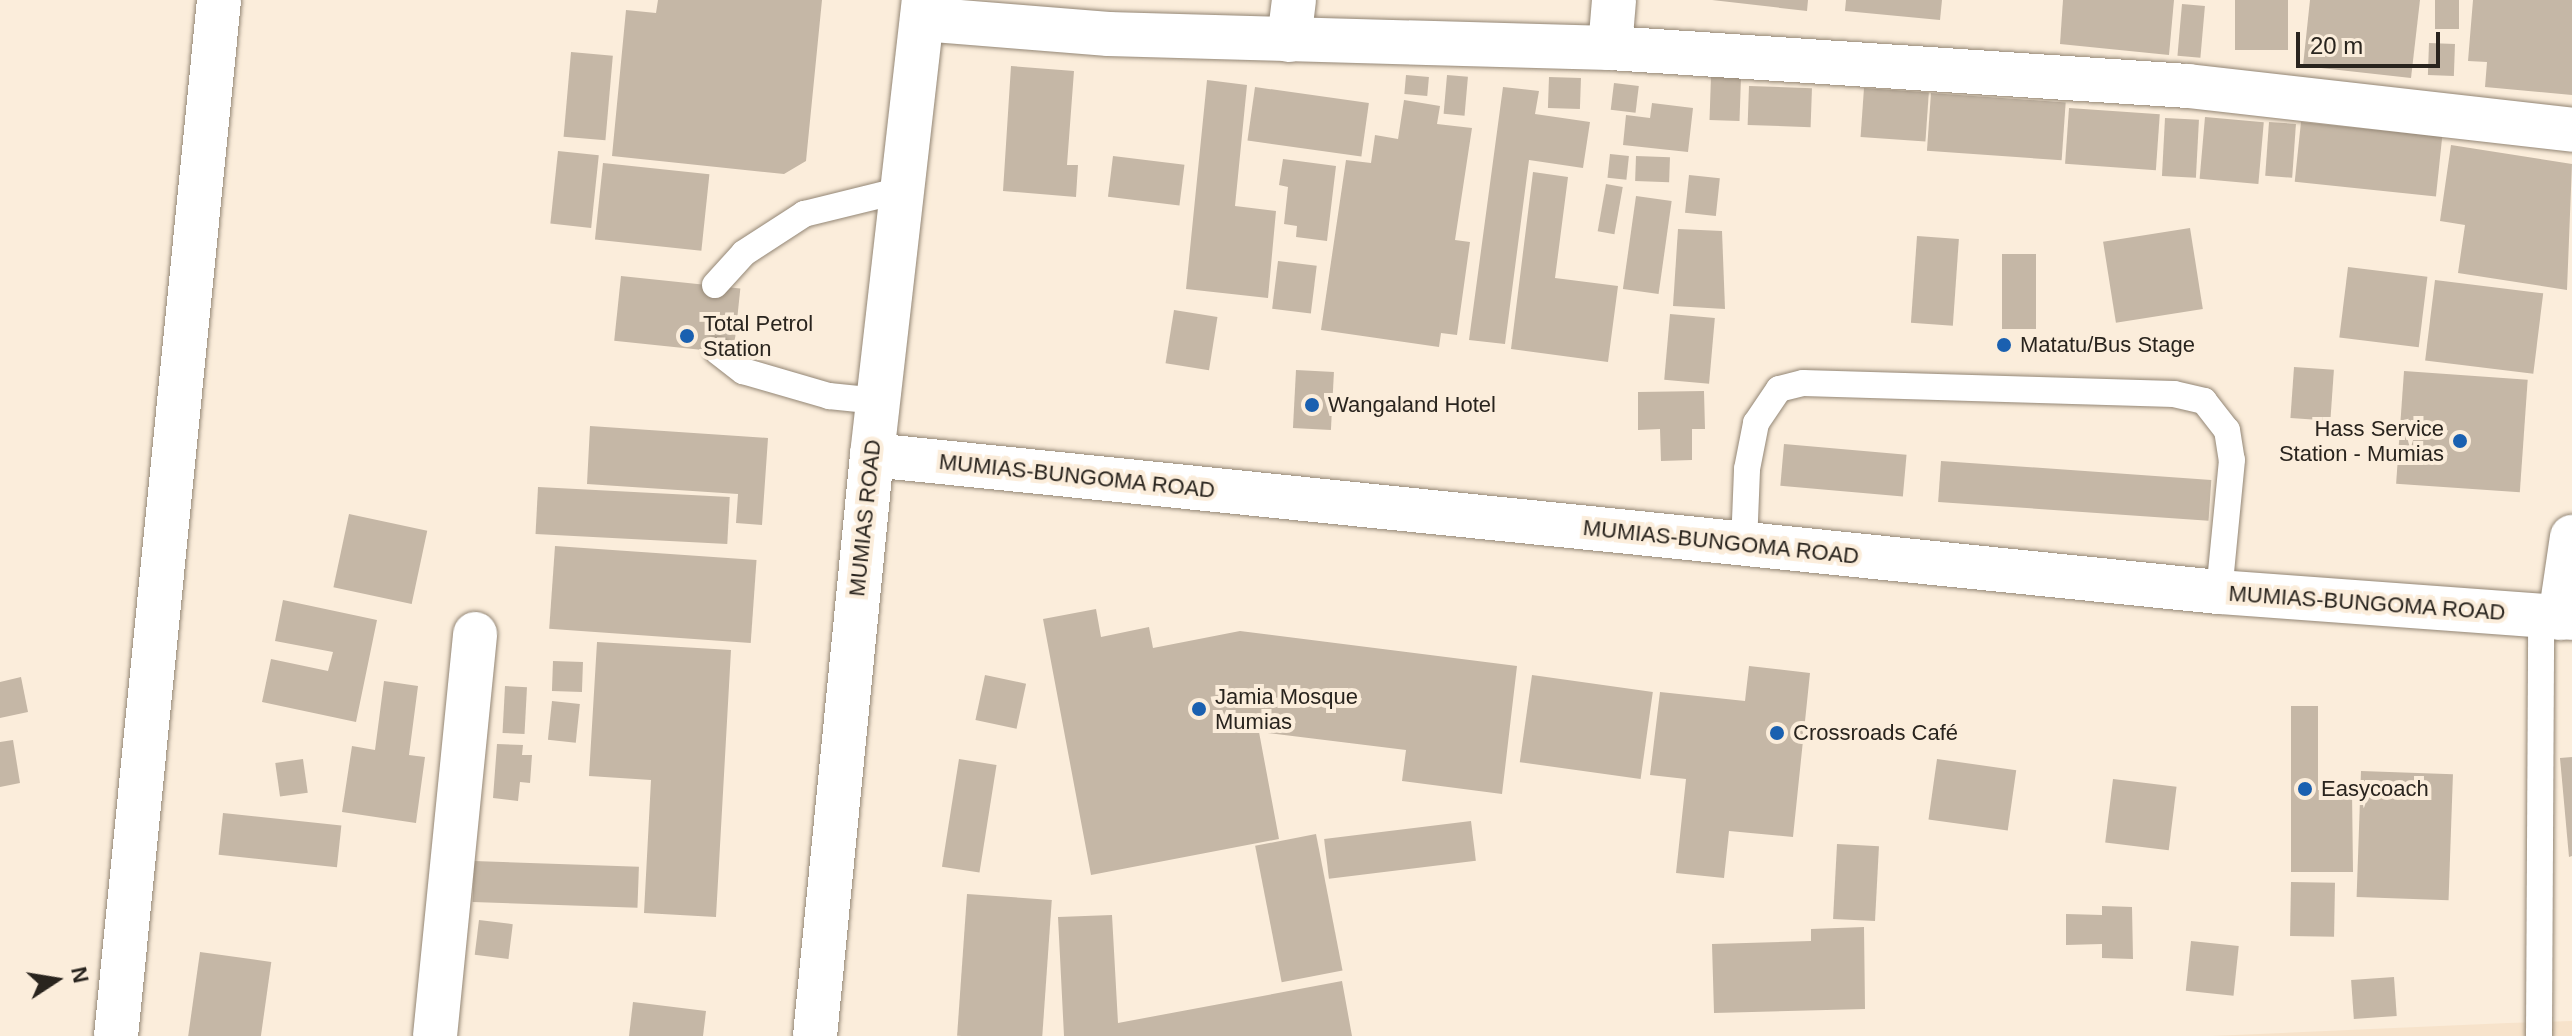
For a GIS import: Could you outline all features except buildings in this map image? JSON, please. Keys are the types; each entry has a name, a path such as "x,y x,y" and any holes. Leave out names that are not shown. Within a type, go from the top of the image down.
{"street":[{"path":"116,1036 219,0"},
{"path":"1610,48 1614,0"},
{"path":"923,9 1108,34 1291,20 1610,48 2188,86 2572,130"},
{"name":"MUMIAS ROAD","path":"815,1036 872,455 923,9"},
{"name":"MUMIAS-BUNGOMA ROAD","path":"872,455 2219,592 2558,617"},
{"path":"2558,617 2572,537"},
{"path":"435,1036 475,634"}],"lane":[{"path":"715,285 744,253 804,214 902,190"},
{"path":"717,351 723,361 751,374 829,396 878,401"},
{"path":"1744,545 1747,469 1756,423 1779,389 1803,383 2174,394 2204,401 2227,430 2232,460 2219,592"},
{"path":"2539,1036 2558,617"}],"shaded area":[{"path":"2572,1021 2572,1036 2211,1036 2508,1023"}],"place":[{"name":"Total Petrol Station","path":"687,336"},
{"name":"Matatu/Bus Stage","path":"2004,345"},
{"name":"Wangaland Hotel","path":"1312,405"},
{"name":"Hass Service Station - Mumias","path":"2460,441"},
{"name":"Jamia Mosque Mumias","path":"1199,709"},
{"name":"Crossroads Café","path":"1777,733"},
{"name":"Easycoach","path":"2305,789"}]}
